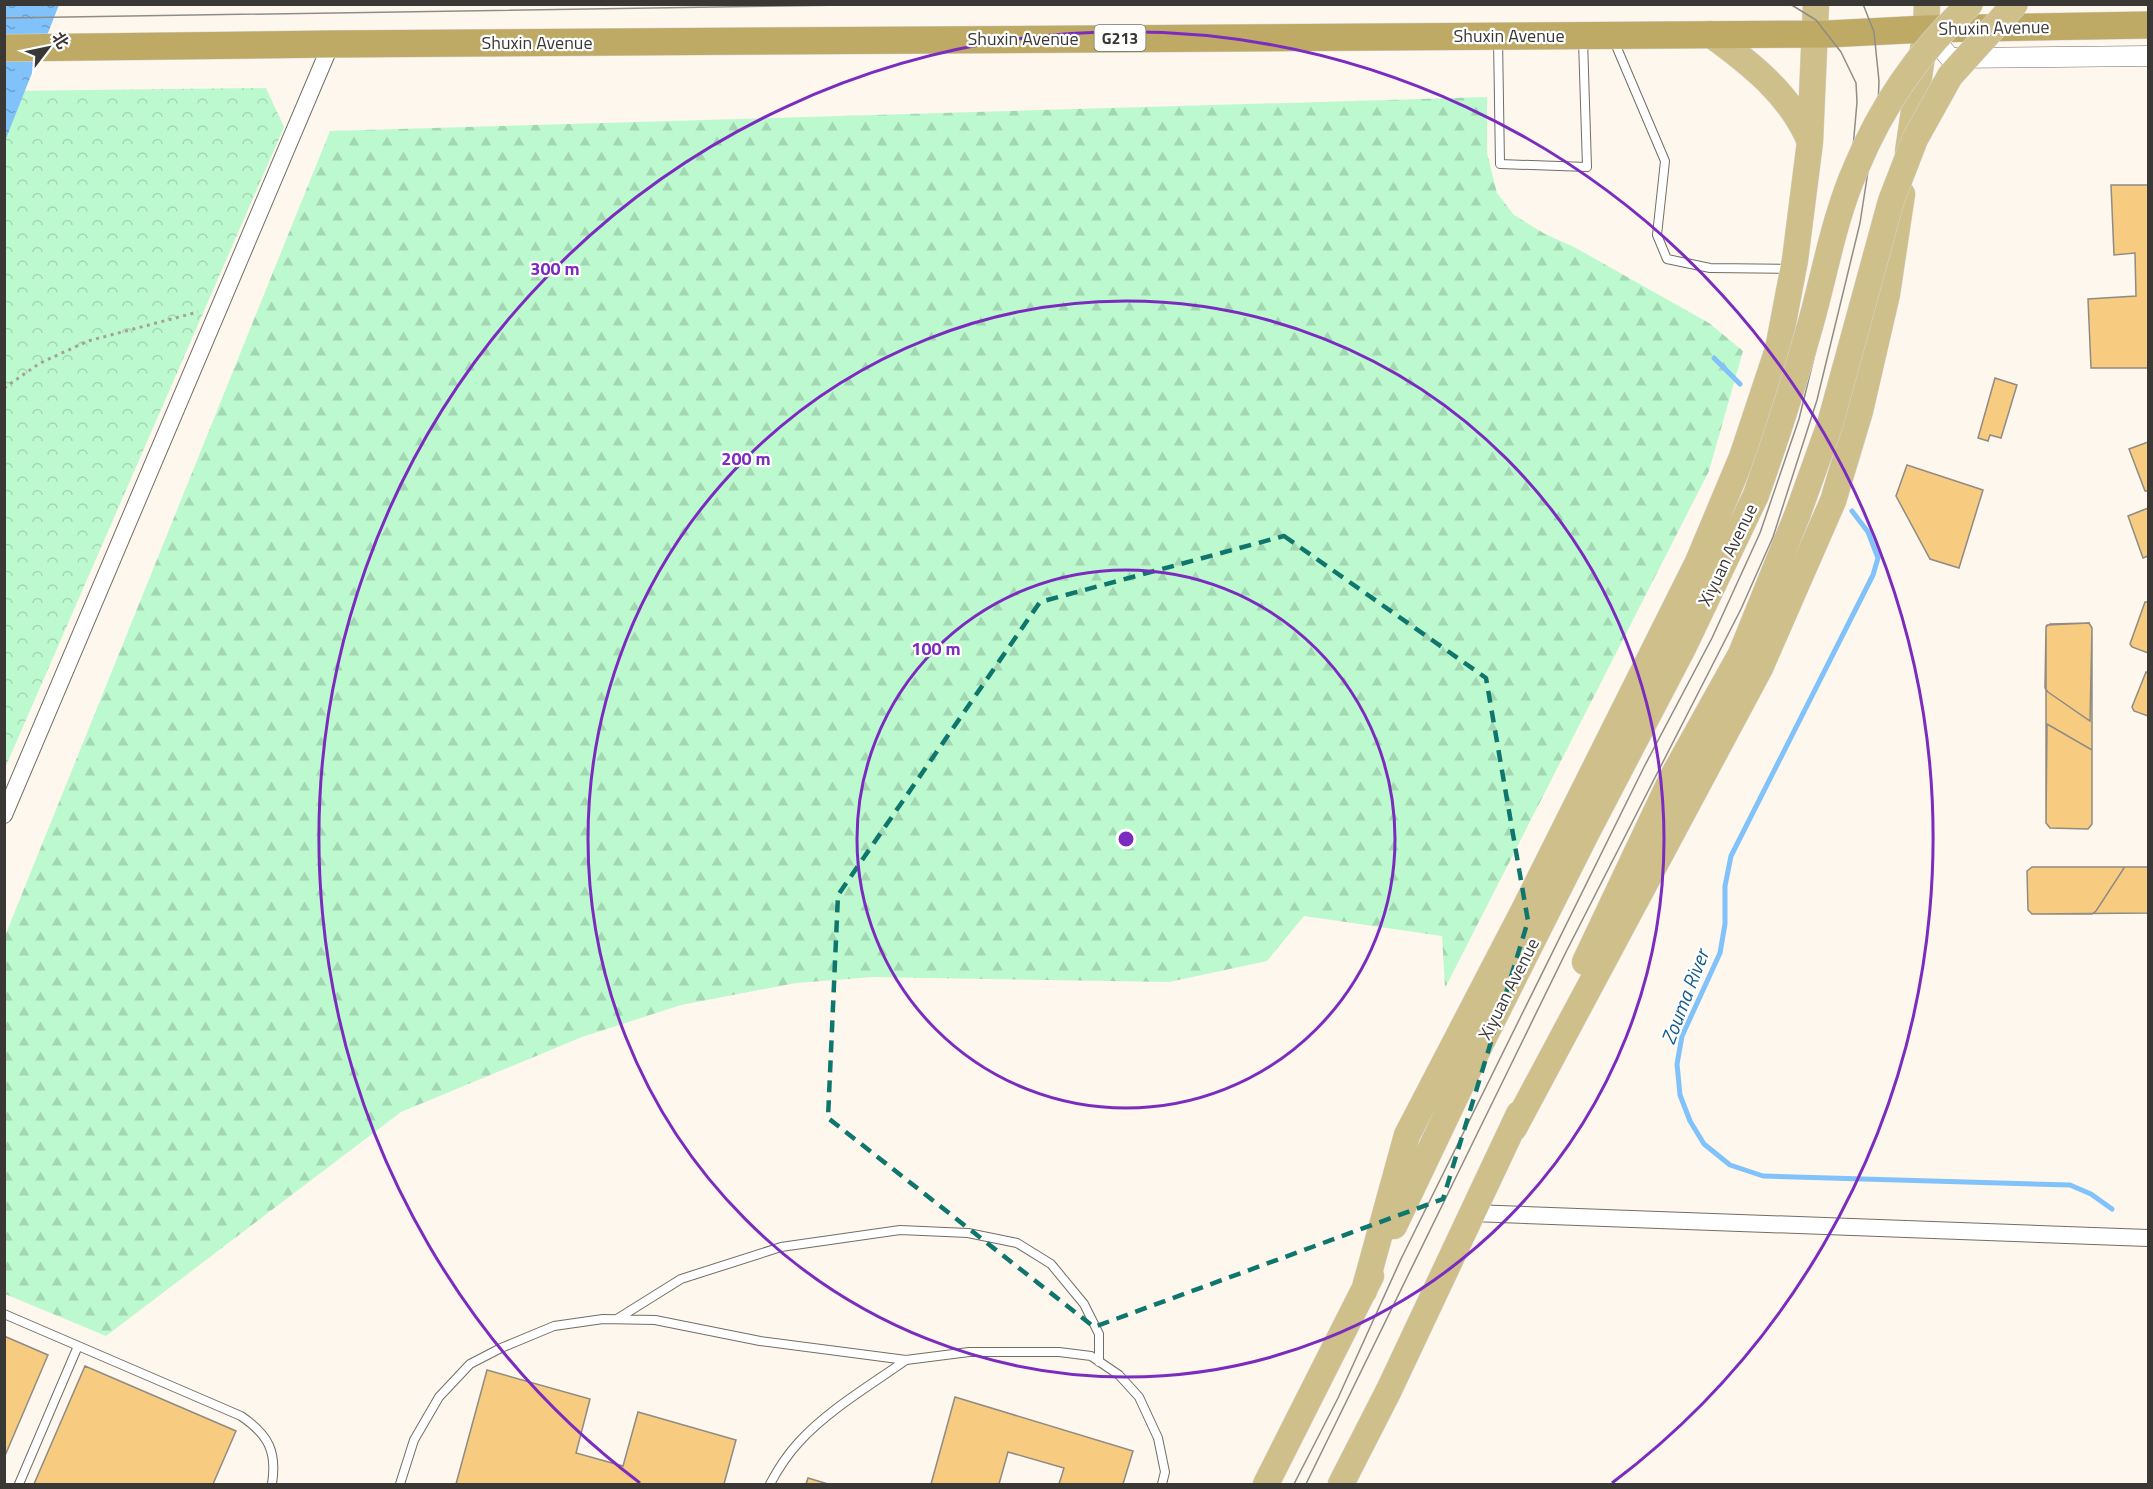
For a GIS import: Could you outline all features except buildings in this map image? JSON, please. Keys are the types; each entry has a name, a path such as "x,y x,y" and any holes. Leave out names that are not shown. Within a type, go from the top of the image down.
{"highway":[{"name":"Shuxin Avenue","path":"4,48 1828,34 1927,17 2148,25"}],"main road":[{"path":"1364,1291 1407,1135 1525,908 1698,562 1742,457 1774,360 1793,269 1810,142 1816,4"},
{"name":"Xiyuan Avenue","path":"1266,1485 1364,1291 1486,1032 1684,646 1756,495 1785,412 1855,168 1892,95 1910,69 1970,4"},
{"path":"1514,1128 1566,1000 1673,776 1741,654 1798,513 1830,424 1891,201 1915,139 1950,76 2015,4"},
{"path":"1341,1485 1514,1128 1760,668 1833,501 1860,411 1887,294 1927,17"},
{"path":"1710,34 1748,62 1786,101 1804,128 1810,142"}],"street":[{"path":"1927,17 1950,58 2148,56"},
{"path":"4,815 331,44"},
{"path":"1472,1213 2148,1238"}],"lane":[{"path":"1498,36 1500,164 1587,166 1583,35"},
{"path":"1612,35 1665,161 1657,235 1666,259 1710,268 1793,269"},
{"path":"617,1319 681,1279 781,1247 900,1230 968,1233 1017,1243 1051,1264 1084,1304 1099,1334 1099,1362"},
{"path":"4,1314 241,1416 258,1427 270,1447 274,1467 272,1485"},
{"path":"400,1485 414,1440 440,1397 470,1364 501,1348 555,1326 603,1319 655,1320 760,1341 906,1360 969,1352 1059,1352 1091,1356 1119,1375 1139,1397 1158,1438 1165,1472 1162,1485"},
{"path":"19,1485 78,1346"},
{"path":"770,1485 799,1442 832,1413 906,1360"}],"path":[{"path":"4,388 40,363 88,341 220,306"}],"highlighted area":[{"path":"1284,536 1486,678 1528,921 1443,1199 1094,1327 828,1118 838,895 1040,602"}],"green space":[{"path":"266,88 284,127 5,768 5,91"},
{"path":"1487,97 1487,153 1497,193 1514,215 1709,323 1743,351 1709,471 1445,988 1442,936 1304,916 1267,961 1169,982 873,977 796,983 681,1005 582,1037 401,1112 106,1336 5,1294 5,936 330,131"}],"water":[{"path":"5,5 59,5 5,141"}],"waterway":[{"name":"Zouma River","path":"1714,358 1740,384"},
{"name":"Zouma River","path":"1852,511 1868,532 1878,558 1873,575 1731,856 1725,886 1725,924 1720,953 1682,1036 1677,1064 1680,1095 1690,1121 1704,1144 1730,1165 1763,1176 2070,1185 2091,1194 2112,1209"}],"tram line":[{"path":"4,18 912,4"},
{"path":"1294,1484 1338,1398 1401,1259 1644,767 1712,638 1760,533 1799,419 1824,317 1850,182 1857,102 1856,83 1841,52 1816,20 1790,4"},
{"path":"1306,1484 1566,952 1741,609 1773,537 1817,400 1860,223 1878,107 1879,81 1874,32 1863,4"}]}
